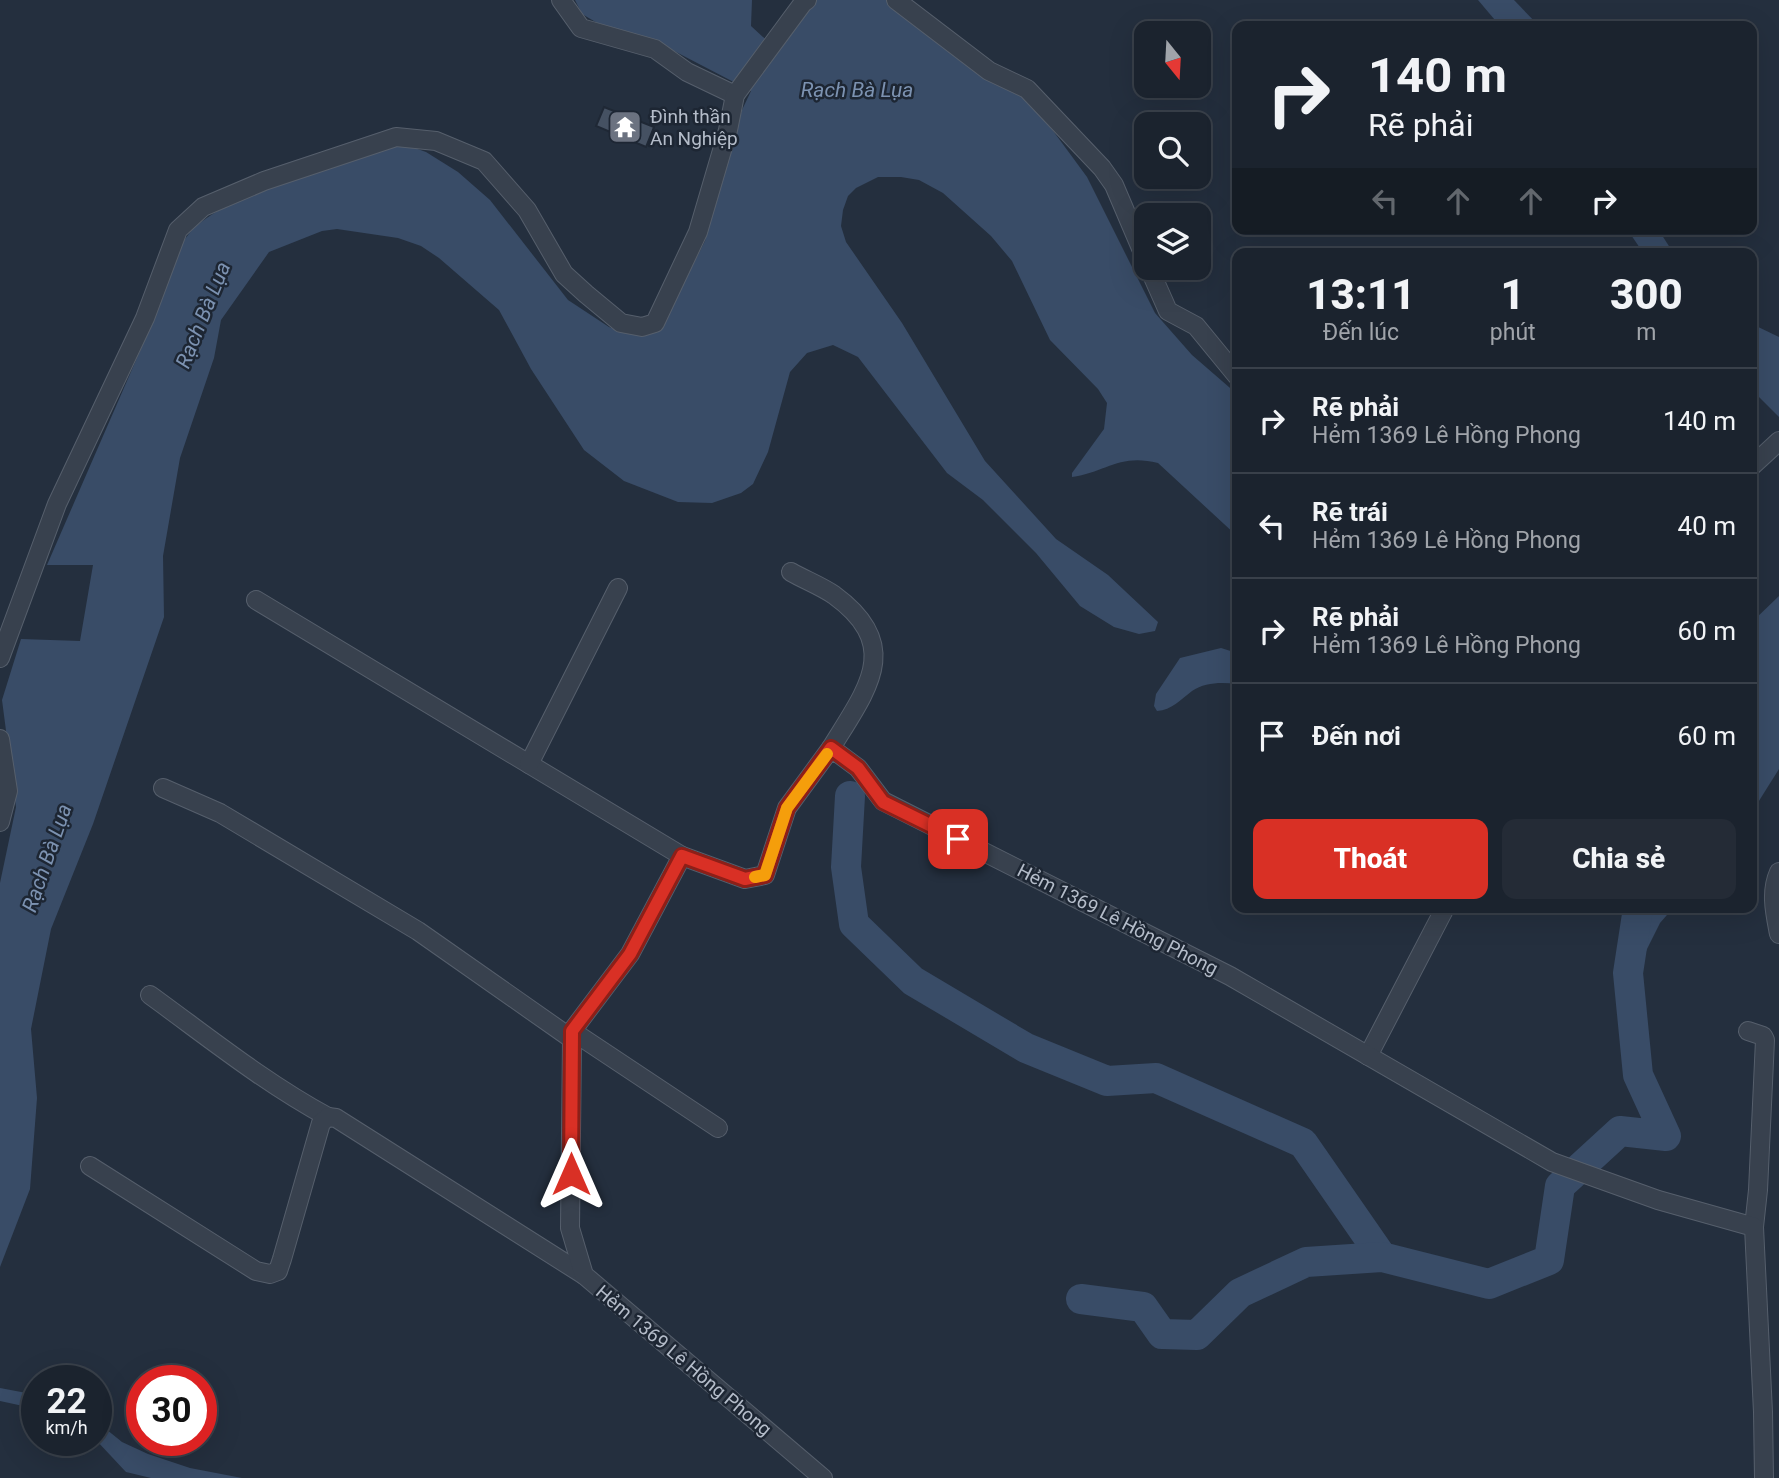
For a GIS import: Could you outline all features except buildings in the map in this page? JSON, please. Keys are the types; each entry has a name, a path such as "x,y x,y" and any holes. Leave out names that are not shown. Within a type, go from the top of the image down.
{"street":[{"path":"561,0 581,28 656,49 687,72 737,92"},
{"path":"896,0 989,71 1027,89 1102,168 1114,185 1134,232"},
{"path":"0,658 5,628 57,504 145,318 177,230 202,207 264,181 396,137 436,141 484,161 527,211 564,274 621,323 642,327 655,323 698,232 737,92 805,1"},
{"path":"1154,280 1168,311 1196,326 1232,370"},
{"path":"1757,461 1775,444"},
{"path":"256,600 682,856 745,879 765,875 787,808 831,748 856,708 875,659 874,642 862,620 833,594 791,572"},
{"path":"529,764 618,588"},
{"path":"0,739 8,791 0,822"},
{"name":"Hẻm 1369 Lê Hồng Phong","path":"831,748 858,768 883,802 1230,976 1552,1162 1658,1200 1754,1227"},
{"path":"163,788 220,813 418,931 572,1035 718,1128"},
{"path":"572,1035 630,954 682,856"},
{"path":"1779,872 1774,884 1774,911 1779,934"},
{"path":"1368,1056 1442,913"},
{"path":"150,995 303,1104 346,1123 584,1275"},
{"path":"1748,1031 1763,1036 1765,1040 1754,1227 1771,1413 1763,1478"},
{"name":"Hẻm 1369 Lê Hồng Phong","path":"572,1035 570,1228 584,1275 823,1478"},
{"path":"90,1166 256,1271 270,1274 278,1271 321,1123 328,1117"}],"water":[{"name":"Rạch Bà Lụa","path":"575,0 752,0 751,26 775,48 814,0 890,0 1026,94 1087,177 1134,271 1134,280 1138,280 1155,313 1192,355 1232,390 1232,531 1158,463 1133,460 1072,477 1072,473 1104,429 1107,403 1098,389 1050,340 1012,261 991,236 943,193 919,180 878,177 856,188 848,196 843,210 841,226 846,242 902,323 985,461 1056,539 1108,575 1158,622 1155,631 1139,634 1114,627 1080,606 1036,553 983,500 947,473 858,357 833,345 807,353 790,372 768,452 753,484 741,493 712,503 678,502 624,481 584,450 531,369 499,310 439,258 421,246 398,238 337,229 322,231 269,252 221,320 214,358 180,458 163,556 164,617 93,824 51,929 31,1029 37,1098 30,1189 0,1267 0,883 16,807 2,700 21,639 80,641 93,565 47,565 160,305 179,250 188,235 203,221 250,195 384,146 409,146 426,152 458,172 490,200 568,300 609,327 627,334 663,324 705,241 742,110 751,91 651,39 599,24 582,14"},
{"path":"1478,0 1514,0 1534,21 1496,21"},
{"path":"1631,235 1662,235 1670,248 1640,248"},
{"path":"1757,326 1779,337 1779,417 1757,395"},
{"path":"1779,596 1779,769 1757,804 1757,617"},
{"path":"1221,648 1232,651 1232,684 1202,686 1172,707 1157,711 1154,706 1156,694 1180,658"},
{"path":"1622,913 1669,913 1660,923 1643,957 1637,958 1632,950"},
{"path":"0,1388 21,1392 21,1406 0,1401"},
{"path":"112,1434 126,1444 126,1456 154,1456 190,1468 242,1478 151,1478 126,1472 111,1456"}],"waterway":[{"path":"850,796 846,867 854,924 913,981 1026,1048 1107,1081 1156,1078 1303,1143 1382,1257"},
{"path":"1081,1299 1143,1307 1162,1334 1197,1335 1240,1293 1306,1262 1382,1257 1489,1284 1549,1260 1560,1186 1620,1131 1666,1136 1638,1075 1628,973 1637,913"}],"slow traffic":[{"path":"755,877 765,875 787,808 827,754"}],"place":[{"name":"Đình thần An Nghiệp","path":"625,127"}],"route":[{"path":"571,1174 572,1031 630,954 682,856 745,879 765,875 787,808 831,748 858,768 883,802 958,839"}]}
